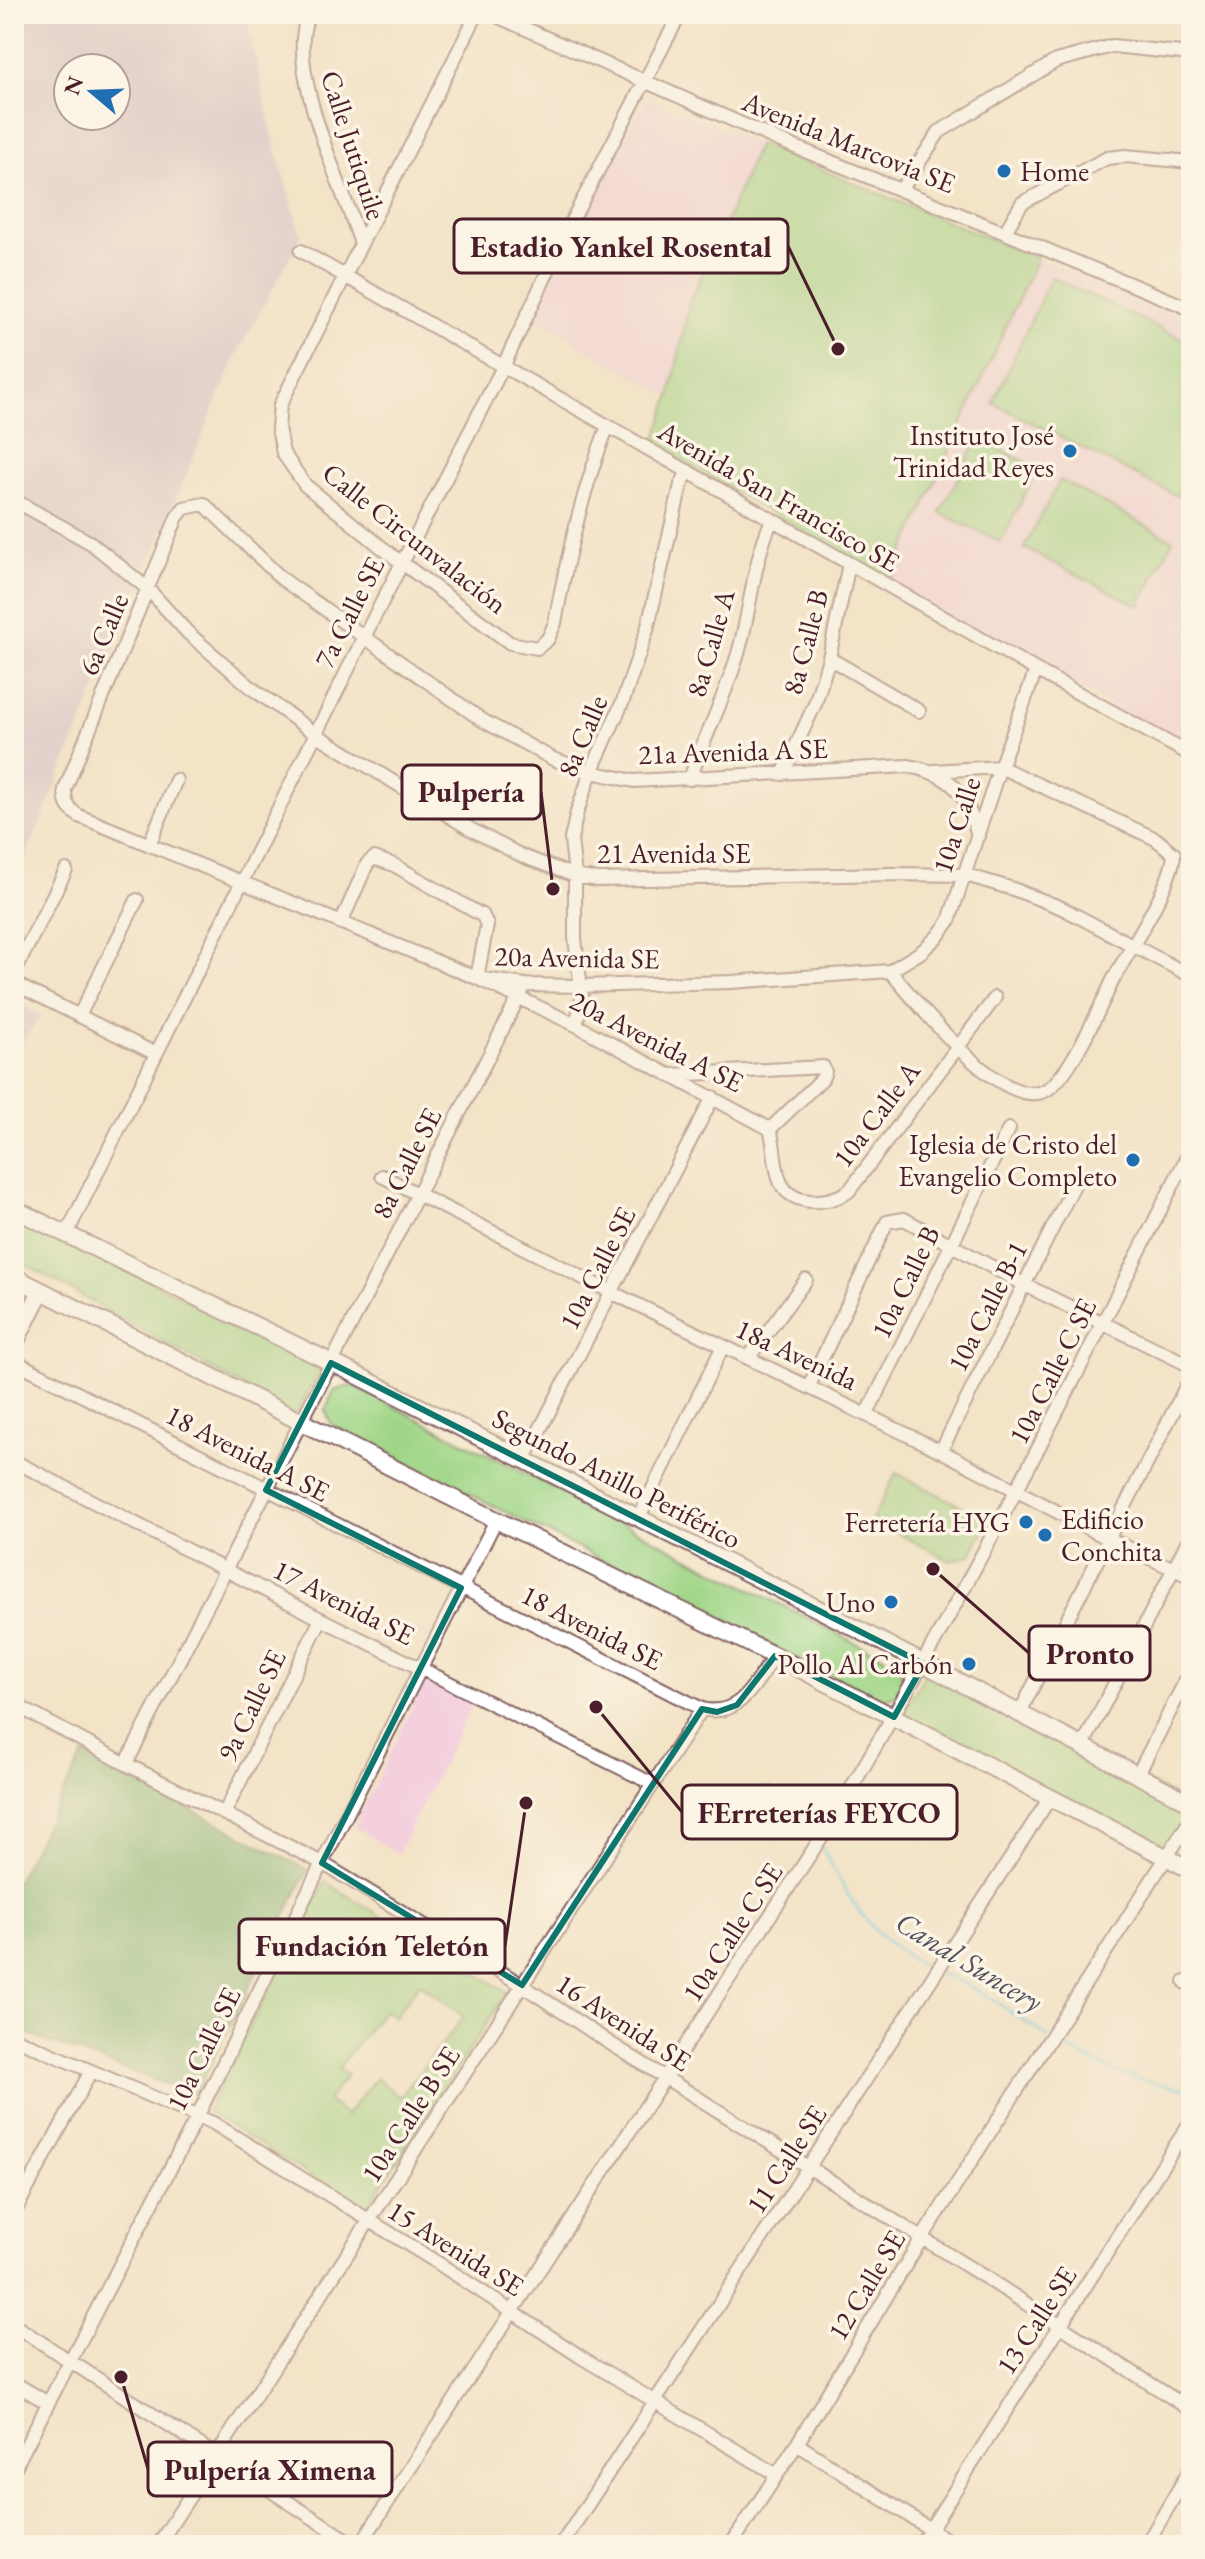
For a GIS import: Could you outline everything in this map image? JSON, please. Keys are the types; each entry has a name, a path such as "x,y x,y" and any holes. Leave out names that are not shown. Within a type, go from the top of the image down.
{"main road":[{"name":"Segundo Anillo Periférico","path":"14,1209 524,1460 1191,1803"},
{"path":"14,1277 496,1520 775,1656 1191,1870"},
{"path":"14,1345 41,1291"}],"street":[{"name":"Calle Jutiquile","path":"309,14 301,57 313,109 361,244"},
{"name":"Calle Circunvalación","path":"477,14 280,405 278,428 283,453 305,485 403,563 510,643 537,648 548,639 555,623 581,514 608,426"},
{"name":"Avenida Marcovia SE","path":"492,14 644,82 1191,309"},
{"name":"7a Calle SE","path":"66,1235 364,637 504,365 536,293 680,14"},
{"path":"901,190 939,132 1056,61 1112,46 1191,54"},
{"path":"1005,232 1022,203 1107,158 1125,156 1191,162"},
{"name":"Avenida San Francisco SE","path":"301,251 1036,670 1191,755"},
{"name":"8a Calle","path":"576,1025 582,998 575,938 575,876 571,839 591,772 623,701 647,630 681,485 688,471"},
{"name":"21 Avenida SE","path":"14,500 91,543 148,589 188,633 253,689 317,735 472,830 522,856 575,876 598,880 966,875 1062,908 1191,976"},
{"name":"21a Avenida A SE","path":"204,504 282,579 482,720 553,759 591,772 634,781 908,766 933,771"},
{"name":"6a Calle","path":"65,801 69,777 177,517 184,508 204,504"},
{"name":"8a Calle A","path":"690,779 737,656 765,535 772,520"},
{"name":"8a Calle B","path":"783,774 815,704 829,658 849,564"},
{"path":"829,658 919,711"},
{"name":"10a Calle","path":"890,971 921,952 949,921 1036,670"},
{"path":"890,971 956,1048 1013,1090 1029,1094 1046,1091 1059,1080 1169,880 1174,854 1156,839 1000,767 933,771"},
{"path":"933,771 954,786 964,800 978,836"},
{"path":"149,845 176,780"},
{"name":"20a Avenida SE","path":"65,801 69,810 79,816 477,978 525,985 580,986 731,982 890,971"},
{"path":"341,923 367,864 374,858 383,859 483,916 487,925 477,978"},
{"path":"66,870 15,971 14,980 17,985 156,1054"},
{"path":"79,1016 137,900"},
{"name":"20a Avenida A SE","path":"477,978 576,1025 770,1129"},
{"name":"8a Calle SE","path":"302,1420 525,985"},
{"name":"10a Calle A","path":"770,1129 780,1182 791,1194 820,1202 837,1199 857,1181 995,998"},
{"path":"669,1075 816,1066 825,1069 822,1079 770,1129"},
{"name":"10a Calle SE","path":"524,1460 713,1097"},
{"name":"10a Calle B","path":"867,1414 1009,1129"},
{"name":"10a Calle C SE","path":"357,2545 514,2312 808,1860 894,1717 1018,1491 1191,1149"},
{"name":"18a Avenida","path":"382,1176 1191,1577"},
{"name":"10a Calle B-1","path":"941,1451 1075,1183"},
{"path":"809,1386 887,1222 896,1219 904,1219 1025,1285 1191,1366"},
{"path":"749,1357 806,1280"},
{"path":"638,1519 723,1346"},
{"name":"18 Avenida A SE","path":"14,1361 461,1588"},
{"path":"1019,1714 1191,1377"},
{"path":"126,1764 302,1420"},
{"name":"17 Avenida SE","path":"14,1461 321,1619 653,1784"},
{"name":"10a Calle SE","path":"14,2469 198,2115 496,1520"},
{"path":"1082,1747 1191,1535"},
{"name":"18 Avenida SE","path":"461,1588 702,1709"},
{"name":"9a Calle SE","path":"224,1814 321,1619"},
{"path":"702,1709 717,1712 737,1705 775,1656"},
{"path":"1137,1776 1191,1670"},
{"name":"16 Avenida SE","path":"14,1704 322,1863 522,1985 1191,2410"},
{"name":"10a Calle B SE","path":"158,2545 702,1709"},
{"name":"11 Calle SE","path":"561,2545 1050,1798"},
{"path":"1168,1858 1191,1819"},
{"name":"12 Calle SE","path":"731,2545 797,2444 922,2238 1168,1858"},
{"name":"15 Avenida SE","path":"14,2038 198,2115 581,2357 777,2475"},
{"path":"14,2213 91,2071"},
{"name":"13 Calle SE","path":"920,2545 1191,2121"},
{"path":"14,2325 215,2457 357,2545"},
{"path":"14,2383 48,2403"},
{"path":"797,2444 955,2545"},
{"path":"1146,2545 1191,2468"}],"highlighted area":[{"path":"331,1363 924,1664 894,1717 775,1656 737,1705 717,1712 702,1709 522,1985 322,1863 461,1588 266,1490"}],"shaded area":[{"path":"14,14 246,14 272,133 301,237 237,354 14,885"},
{"path":"646,98 758,144 690,300 670,397 534,318 607,166"},
{"name":"Instituto José Trinidad Reyes","path":"1037,258 1191,321 1191,750 890,582"},
{"path":"14,1001 41,1016 14,1055"},
{"path":"427,1677 474,1700 398,1854 354,1827"}],"green space":[{"path":"758,144 1037,258 890,582 654,444 670,397 690,300"},
{"path":"1051,277 1191,343 1191,466 1177,496 993,403"},
{"path":"978,439 1038,468 1001,542 940,513"},
{"path":"1060,480 1173,540 1139,606 1024,548"},
{"path":"14,1214 323,1366 295,1416 14,1258"},
{"path":"352,1385 897,1664 904,1678 897,1695 881,1700 332,1425 325,1410 334,1391"},
{"path":"896,1473 989,1520 971,1555 951,1561 872,1520"},
{"path":"926,1671 1191,1804 1191,1817 1167,1857 899,1721"},
{"path":"84,1754 308,1870 195,2095 14,2029 14,1885"},
{"path":"325,1882 507,1992 365,2210 206,2111","holes":["420,1983 464,2017 400,2097 376,2078 346,2115 327,2100 347,2075 338,2068 384,2010 394,2017"]}],"waterway":[{"name":"Canal Suncery","path":"738,1792 770,1788 802,1816 817,1836"},
{"name":"Canal Suncery","path":"822,1847 853,1903 878,1933 931,1970"},
{"name":"Canal Suncery","path":"938,1973 978,1990 1048,2037"},
{"name":"Canal Suncery","path":"1055,2041 1120,2073 1191,2089"}],"place":[{"name":"Home","path":"1004,171"},
{"name":"Estadio Yankel Rosental","path":"838,349"},
{"name":"Instituto José Trinidad Reyes","path":"1070,451"},
{"name":"Pulpería","path":"553,889"},
{"name":"Iglesia de Cristo del Evangelio Completo","path":"1133,1160"},
{"name":"Ferretería HYG","path":"1026,1522"},
{"name":"Edificio Conchita","path":"1045,1535"},
{"name":"Pronto","path":"933,1569"},
{"name":"Uno","path":"891,1602"},
{"name":"Pollo Al Carbón","path":"969,1664"},
{"name":"FErreterías FEYCO","path":"596,1707"},
{"name":"Fundación Teletón","path":"526,1803"},
{"name":"Pulpería Ximena","path":"121,2377"}]}
